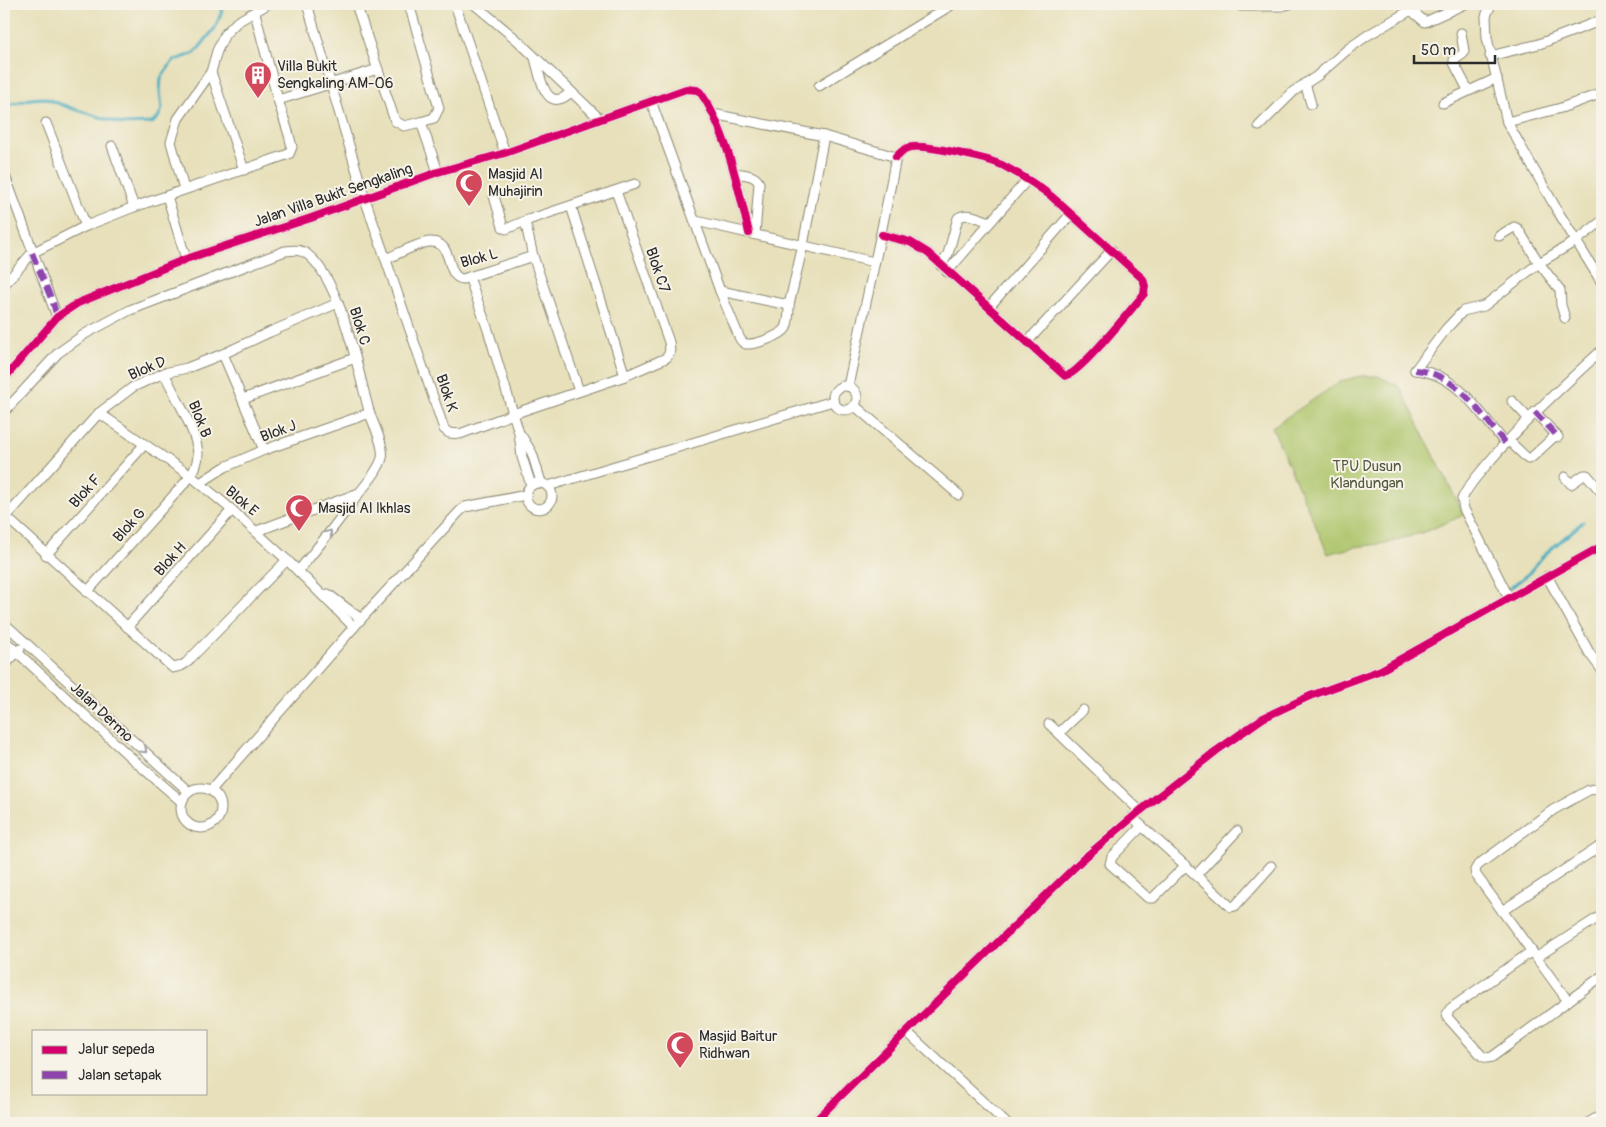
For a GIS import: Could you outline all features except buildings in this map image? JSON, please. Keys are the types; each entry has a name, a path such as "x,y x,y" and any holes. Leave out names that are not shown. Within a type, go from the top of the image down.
{"street":[{"path":"184,189 171,142 174,127 186,105 211,72 217,51 225,34 237,22 268,4"},
{"name":"Blok K","path":"307,4 364,199 444,429 449,433 460,434 625,376 666,358"},
{"path":"356,4 396,121 404,126 434,118 439,108 409,4"},
{"path":"455,4 505,153"},
{"path":"474,4 600,119"},
{"path":"819,86 953,4"},
{"path":"1241,6 1282,6 1290,4"},
{"path":"1259,126 1294,91 1368,34 1405,13 1412,11 1424,21 1427,21 1465,4"},
{"path":"1490,5 1486,16 1490,56 1507,122 1602,283"},
{"path":"4,284 32,253 86,226 184,189 288,154 291,151 289,135 255,13"},
{"path":"1490,56 1539,44 1602,20"},
{"path":"1461,33 1464,51 1454,60 1454,63 1468,90"},
{"path":"535,58 541,82 548,96 553,99 565,98 571,92"},
{"path":"278,100 378,69"},
{"path":"211,72 244,170"},
{"path":"1443,103 1497,78"},
{"path":"1304,84 1311,104"},
{"name":"Jalan Villa Bukit Sengkaling","path":"4,379 58,317 78,304 186,259 438,172 505,153 686,89 698,90 713,114"},
{"path":"1507,122 1562,108 1602,93"},
{"path":"650,101 696,221 720,291 738,335 745,344 769,339 782,332 788,321 789,304 803,245 824,136"},
{"path":"713,114 824,136 896,157"},
{"path":"713,114 735,173 752,234"},
{"path":"421,122 438,172"},
{"path":"46,123 86,226"},
{"path":"112,146 134,207"},
{"path":"848,386 874,262 882,235 896,157 905,148 936,149 992,161 1027,180 1051,196 1112,250 1143,279 1145,290 1144,294 1083,364 1071,376 1065,376 944,269 928,252 910,242 882,235"},
{"path":"4,173 32,253 58,317"},
{"path":"735,173 753,177 759,183 752,234"},
{"path":"944,269 956,260 1027,180"},
{"path":"494,196 504,229 635,184"},
{"name":"Blok C7","path":"616,190 668,342 670,353 666,358"},
{"path":"167,196 186,259"},
{"path":"571,206 625,376"},
{"path":"989,307 1071,214"},
{"path":"944,269 958,218 963,215 972,216 990,222"},
{"path":"525,221 533,256 579,391"},
{"path":"696,221 874,262"},
{"path":"1512,401 1557,436 1528,459 1507,442 1450,381 1424,371 1415,370 1446,329 1463,311 1484,306 1539,263 1576,241 1602,221"},
{"path":"1499,236 1514,227 1518,229 1539,263 1560,290 1561,305 1565,318"},
{"name":"Blok L","path":"386,259 432,242 442,246 448,255 454,275 458,278 469,277 533,256"},
{"name":"Blok C","path":"4,412 58,353 85,334 130,310 285,251 297,250 307,254 322,272 338,303 383,456 359,493 298,571"},
{"path":"1027,342 1112,250"},
{"path":"948,254 956,260"},
{"path":"469,277 488,330 519,433 522,457 540,484 552,493 552,500 547,507 539,509 528,503 526,495"},
{"path":"720,291 789,304"},
{"name":"Blok D","path":"5,516 99,412 133,387 164,373 187,368 223,354 338,303"},
{"path":"1509,598 1464,509 1462,499 1470,485 1507,442 1602,350"},
{"path":"223,354 264,450"},
{"path":"243,398 355,358"},
{"name":"Blok B","path":"164,373 195,439 198,454 196,466 191,476"},
{"path":"848,386 854,390 857,396 855,406 850,410 844,410 836,406 833,401 837,390 842,387 848,386"},
{"path":"182,802 189,792 200,788 211,790 361,619 460,510 465,507 526,495 540,484 833,401"},
{"path":"855,406 959,495"},
{"name":"Blok E","path":"99,412 191,476 257,531 354,627"},
{"name":"Blok J","path":"200,483 225,467 264,450 370,413"},
{"name":"Blok F","path":"46,555 144,445"},
{"path":"1565,477 1571,484 1587,475 1602,493"},
{"name":"Blok G","path":"88,592 191,476"},
{"path":"257,531 359,493"},
{"name":"Blok H","path":"127,627 232,510"},
{"path":"5,516 173,668 181,666 287,560"},
{"path":"813,1123 1082,860 1140,810 1216,751 1263,718 1310,696 1381,670 1602,546"},
{"path":"298,571 361,619"},
{"path":"1547,576 1590,654 1602,670"},
{"path":"4,623 189,792"},
{"name":"Jalan Dermo","path":"4,640 182,802 181,809 186,821 197,827 210,826 215,822 221,812 219,799 211,790"},
{"path":"4,666 25,643"},
{"path":"39,673 48,664"},
{"path":"1059,733 1083,710"},
{"path":"1048,724 1140,810"},
{"path":"1568,1001 1476,875 1475,870 1478,865 1554,810 1589,790 1596,789 1602,793"},
{"path":"1132,817 1232,907 1271,866"},
{"path":"1142,826 1112,857 1110,864 1148,898 1153,898 1186,866"},
{"path":"1196,875 1237,831"},
{"path":"1502,911 1601,848"},
{"path":"1602,915 1534,954 1450,1010 1447,1014 1448,1018 1482,1056 1492,1057 1602,976"},
{"path":"906,1032 1006,1123"},
{"path":"1588,1123 1602,1114"}],"green space":[{"name":"TPU Dusun Klandungan","path":"1360,376 1378,376 1400,387 1464,515 1427,531 1388,543 1355,547 1328,554 1272,427 1341,381"}],"waterway":[{"path":"4,106 31,99 44,98 122,124 152,123 158,118 162,109 161,78 173,61 195,53 215,28 225,4"},
{"path":"1510,588 1528,574 1544,555 1583,522"}],"marked path":[{"path":"32,253 57,317"},
{"path":"1415,370 1443,378 1455,387 1477,408 1505,443"},
{"path":"1535,412 1558,437"}],"cycle path":[{"path":"4,379 57,317 78,303 186,259 311,218 438,172 505,153 686,89 700,92 717,123 730,160 749,233"},
{"path":"882,235 910,242 928,253 1065,376 1072,373 1093,354 1144,294 1145,286 1143,279 1051,196 1008,168 983,159 931,148 910,147 903,150 896,157"},
{"path":"813,1123 1082,860 1216,751 1263,718 1310,696 1381,670 1602,546"}],"place":[{"name":"Villa Bukit Sengkaling AM-06","path":"258,99"},
{"name":"Masjid Al Muhajirin","path":"469,207"},
{"name":"Masjid Al Ikhlas","path":"299,532"},
{"name":"Masjid Baitur Ridhwan","path":"680,1069"}]}
